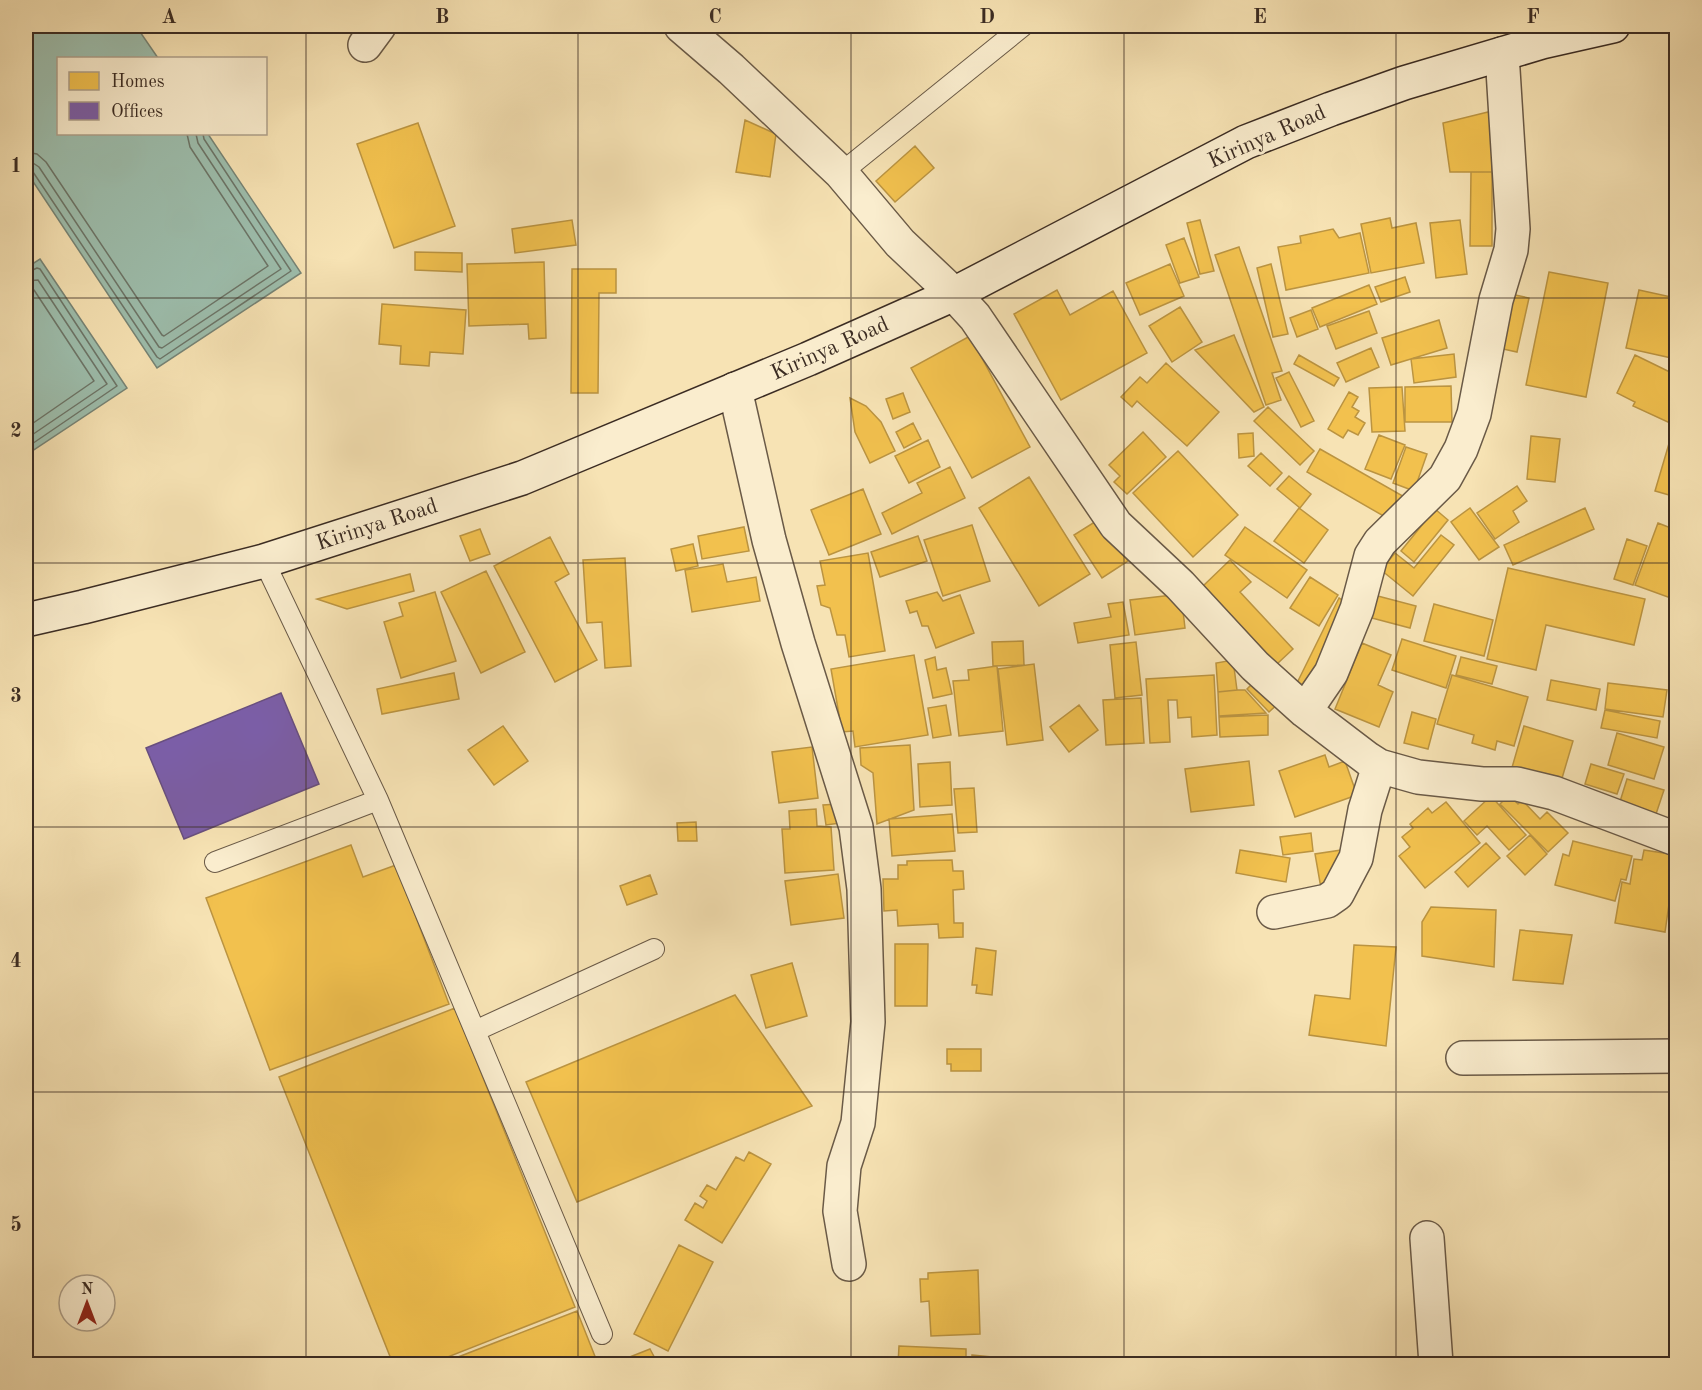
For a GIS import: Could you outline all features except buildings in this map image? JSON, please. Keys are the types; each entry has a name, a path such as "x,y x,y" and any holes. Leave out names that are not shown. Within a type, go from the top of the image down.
{"street":[{"path":"681,26 731,69 841,173 900,243 975,317 1116,525 1180,585 1255,666 1305,711 1379,766 1418,777 1482,784 1516,784 1554,793 1677,839"},
{"name":"Kirinya Road","path":"26,620 264,561 522,478 735,390 954,294 1246,142 1404,83 1503,54 1613,26"},
{"path":"1305,711 1331,673 1358,609 1371,556 1380,542 1445,478 1461,449 1474,414 1496,300 1512,250 1513,229 1503,54"},
{"path":"735,390 778,574 856,827 864,889 868,1022 858,1123 844,1166 840,1211 849,1264"},
{"path":"1274,912 1327,902 1337,894 1356,858 1365,810 1379,766"},
{"path":"1463,1058 1677,1056"},
{"path":"1427,1238 1436,1365"}],"lane":[{"path":"841,173 1023,26"},
{"path":"264,561 378,800 602,1334"},
{"path":"215,862 378,800"},
{"path":"475,1031 654,950"}],"water":[{"path":"35,26 136,26 157,57 57,57 57,135 209,135 301,273 157,368 26,171 26,32"},
{"path":"40,259 127,388 26,455 26,268"}]}
